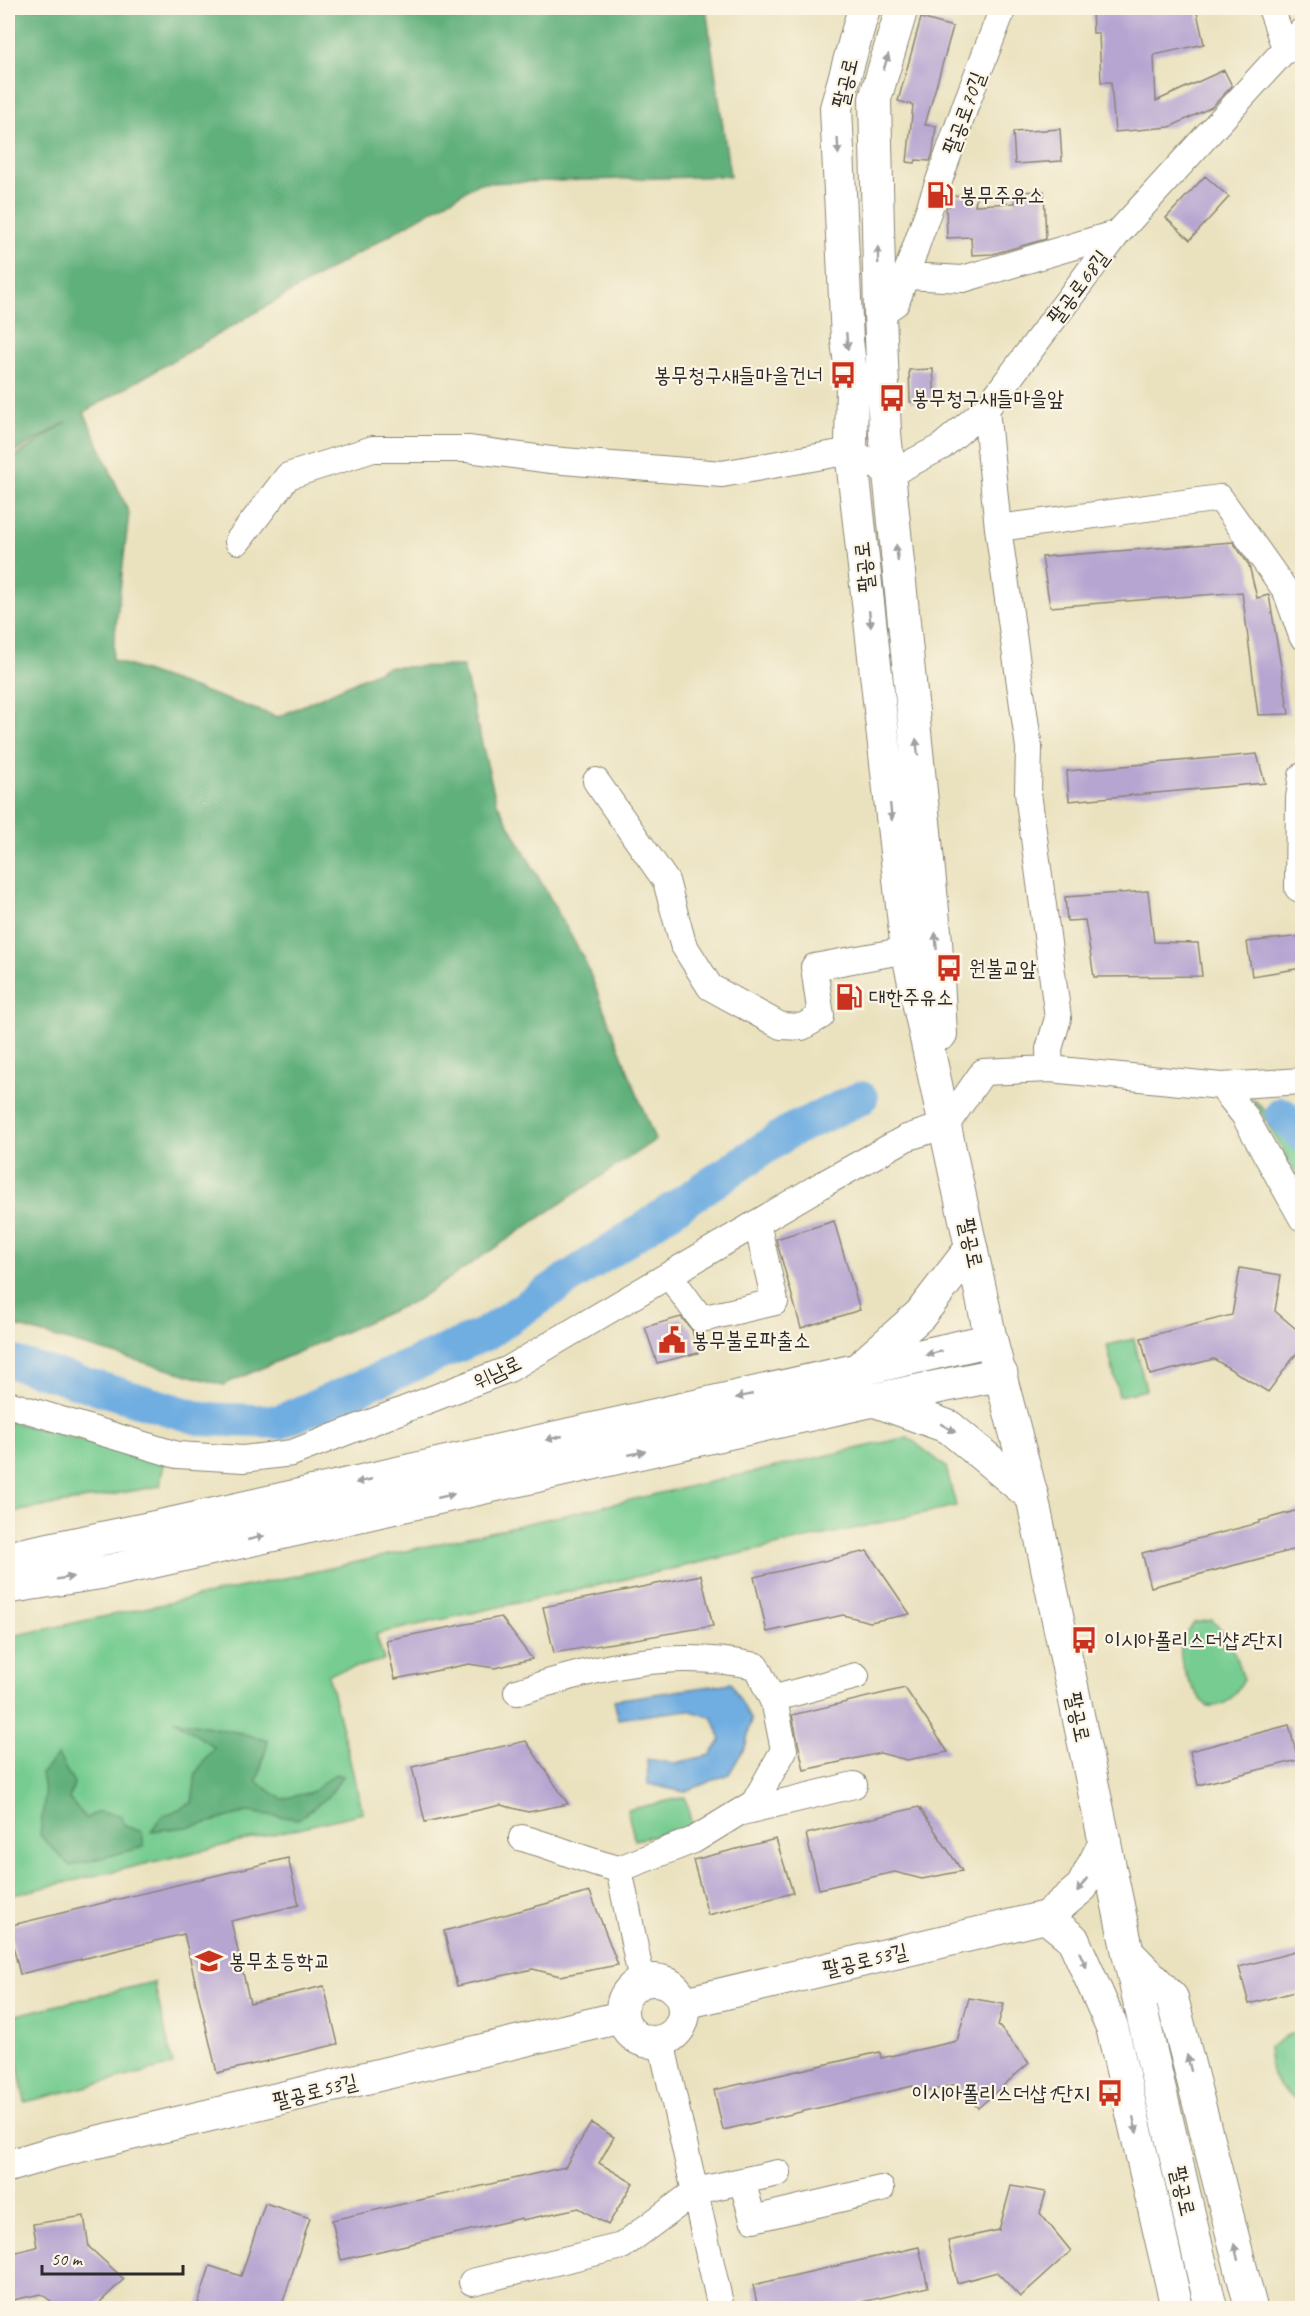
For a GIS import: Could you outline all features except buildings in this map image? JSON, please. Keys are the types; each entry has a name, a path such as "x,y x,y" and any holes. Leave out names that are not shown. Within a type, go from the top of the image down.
{"highway":[{"path":"858,1370 920,1316 971,1249"},
{"path":"8,1558 177,1523 992,1340"},
{"path":"8,1587 111,1571 874,1400 1001,1374"},
{"path":"874,1400 950,1427 1032,1496"}],"main road":[{"name":"팔공로","path":"864,8 836,108 847,340 852,382 851,451 907,950 971,1249 1032,1496 1128,1953 1210,2308"},
{"name":"팔공로","path":"902,8 875,99 880,314 890,474 936,941 946,1125"},
{"path":"1105,1842 1082,1887 1046,1917 1073,1939 1112,2027 1177,2308"},
{"name":"팔공로53길","path":"684,2003 1046,1917"},
{"path":"1112,2027 1128,1953"},
{"path":"1128,1953 1172,1998 1251,2308"},
{"path":"658,1980 667,1982 675,1987 684,2003 685,2013 678,2031 661,2041 642,2040 626,2026 622,2017 624,2000 628,1992 642,1982 658,1980"},
{"name":"팔공로53길","path":"8,2166 55,2152 622,2017"}],"street":[{"name":"팔공로70길","path":"880,314 896,303 907,276 966,104 1003,8"},
{"path":"1271,8 1286,51"},
{"name":"팔공로68길","path":"890,474 941,447 986,409 1118,233 1302,31"},
{"path":"907,276 963,279 1118,233"},
{"path":"986,409 998,528 1029,748 1028,793 1059,1018 1049,1049 1050,1069"},
{"path":"238,541 288,476 373,449 468,449 551,460 722,474 851,451 890,474"},
{"path":"998,528 1220,498 1286,591 1302,636"},
{"path":"1302,776 1299,798 1298,888 1302,890"},
{"path":"596,781 666,880 683,944 710,987 781,1026 802,1028 820,1016 814,967 907,950"},
{"path":"946,1125 983,1072 1050,1069 1221,1086 1302,1081"},
{"path":"1221,1086 1244,1115 1302,1218"},
{"name":"위남로","path":"8,1404 177,1455 243,1459 292,1453 509,1369 906,1138 946,1125"},
{"path":"669,1275 701,1319 775,1302 757,1223"},
{"path":"517,1692 585,1671 663,1658 720,1659 756,1666 772,1699 784,1750 754,1803 694,1840 619,1869 583,1860 557,1847 522,1838"},
{"path":"772,1699 856,1676"},
{"path":"739,1813 854,1785"},
{"path":"619,1869 642,1982"},
{"path":"661,2041 721,2308"},
{"path":"472,2282 622,2246 696,2191 778,2173"},
{"path":"742,2181 753,2219 881,2189"}],"green space":[{"path":"8,8 706,8 730,176 479,183 84,412 129,513 112,660 278,717 387,667 463,666 496,801 585,961 655,1140 417,1300 223,1385 8,1324 8,461 67,422 8,456"},
{"path":"1252,1097 1302,1152 1302,1184"},
{"path":"1134,1339 1146,1390 1119,1396 1107,1345"},
{"path":"8,1421 164,1462 160,1486 8,1513"},
{"path":"908,1437 946,1467 956,1506 376,1634 384,1660 328,1674 363,1813 8,1896 8,1637 304,1574"},
{"path":"1212,1620 1228,1637 1244,1679 1230,1700 1220,1705 1207,1706 1186,1675 1181,1647 1184,1636 1194,1623"},
{"path":"174,1720 241,1733 268,1741 257,1782 282,1799 312,1792 335,1774 343,1776 328,1797 298,1819 247,1812 196,1826 151,1831 161,1817 192,1803 196,1773 214,1747"},
{"path":"58,1755 74,1784 69,1799 86,1818 98,1812 121,1815 125,1826 142,1832 144,1847 70,1866 40,1835 45,1795 41,1774"},
{"path":"685,1797 692,1826 635,1840 627,1810"},
{"path":"154,1982 173,2065 25,2102 8,2017"},
{"path":"1302,2033 1302,2103 1285,2092 1276,2082 1268,2048 1291,2034"}],"water":[{"path":"731,1683 751,1720 746,1745 729,1774 684,1792 648,1784 647,1759 675,1763 711,1755 721,1740 713,1718 688,1710 618,1719 614,1700"}],"waterway":[{"path":"8,1361 202,1419 279,1422 485,1334 790,1131 861,1098"},
{"path":"1282,1114 1302,1135"}],"place":[{"name":"봉무주유소","path":"940,195"},
{"name":"봉무청구새들마을건너","path":"843,375"},
{"name":"봉무청구새들마을앞","path":"892,398"},
{"name":"원불교앞","path":"949,968"},
{"name":"대한주유소","path":"849,997"},
{"name":"봉무불로파출소","path":"672,1340"},
{"name":"이시아폴리스더샵2단지","path":"1084,1640"},
{"name":"봉무초등학교","path":"209,1961"},
{"name":"이시아폴리스더샵1단지","path":"1110,2093"}]}
